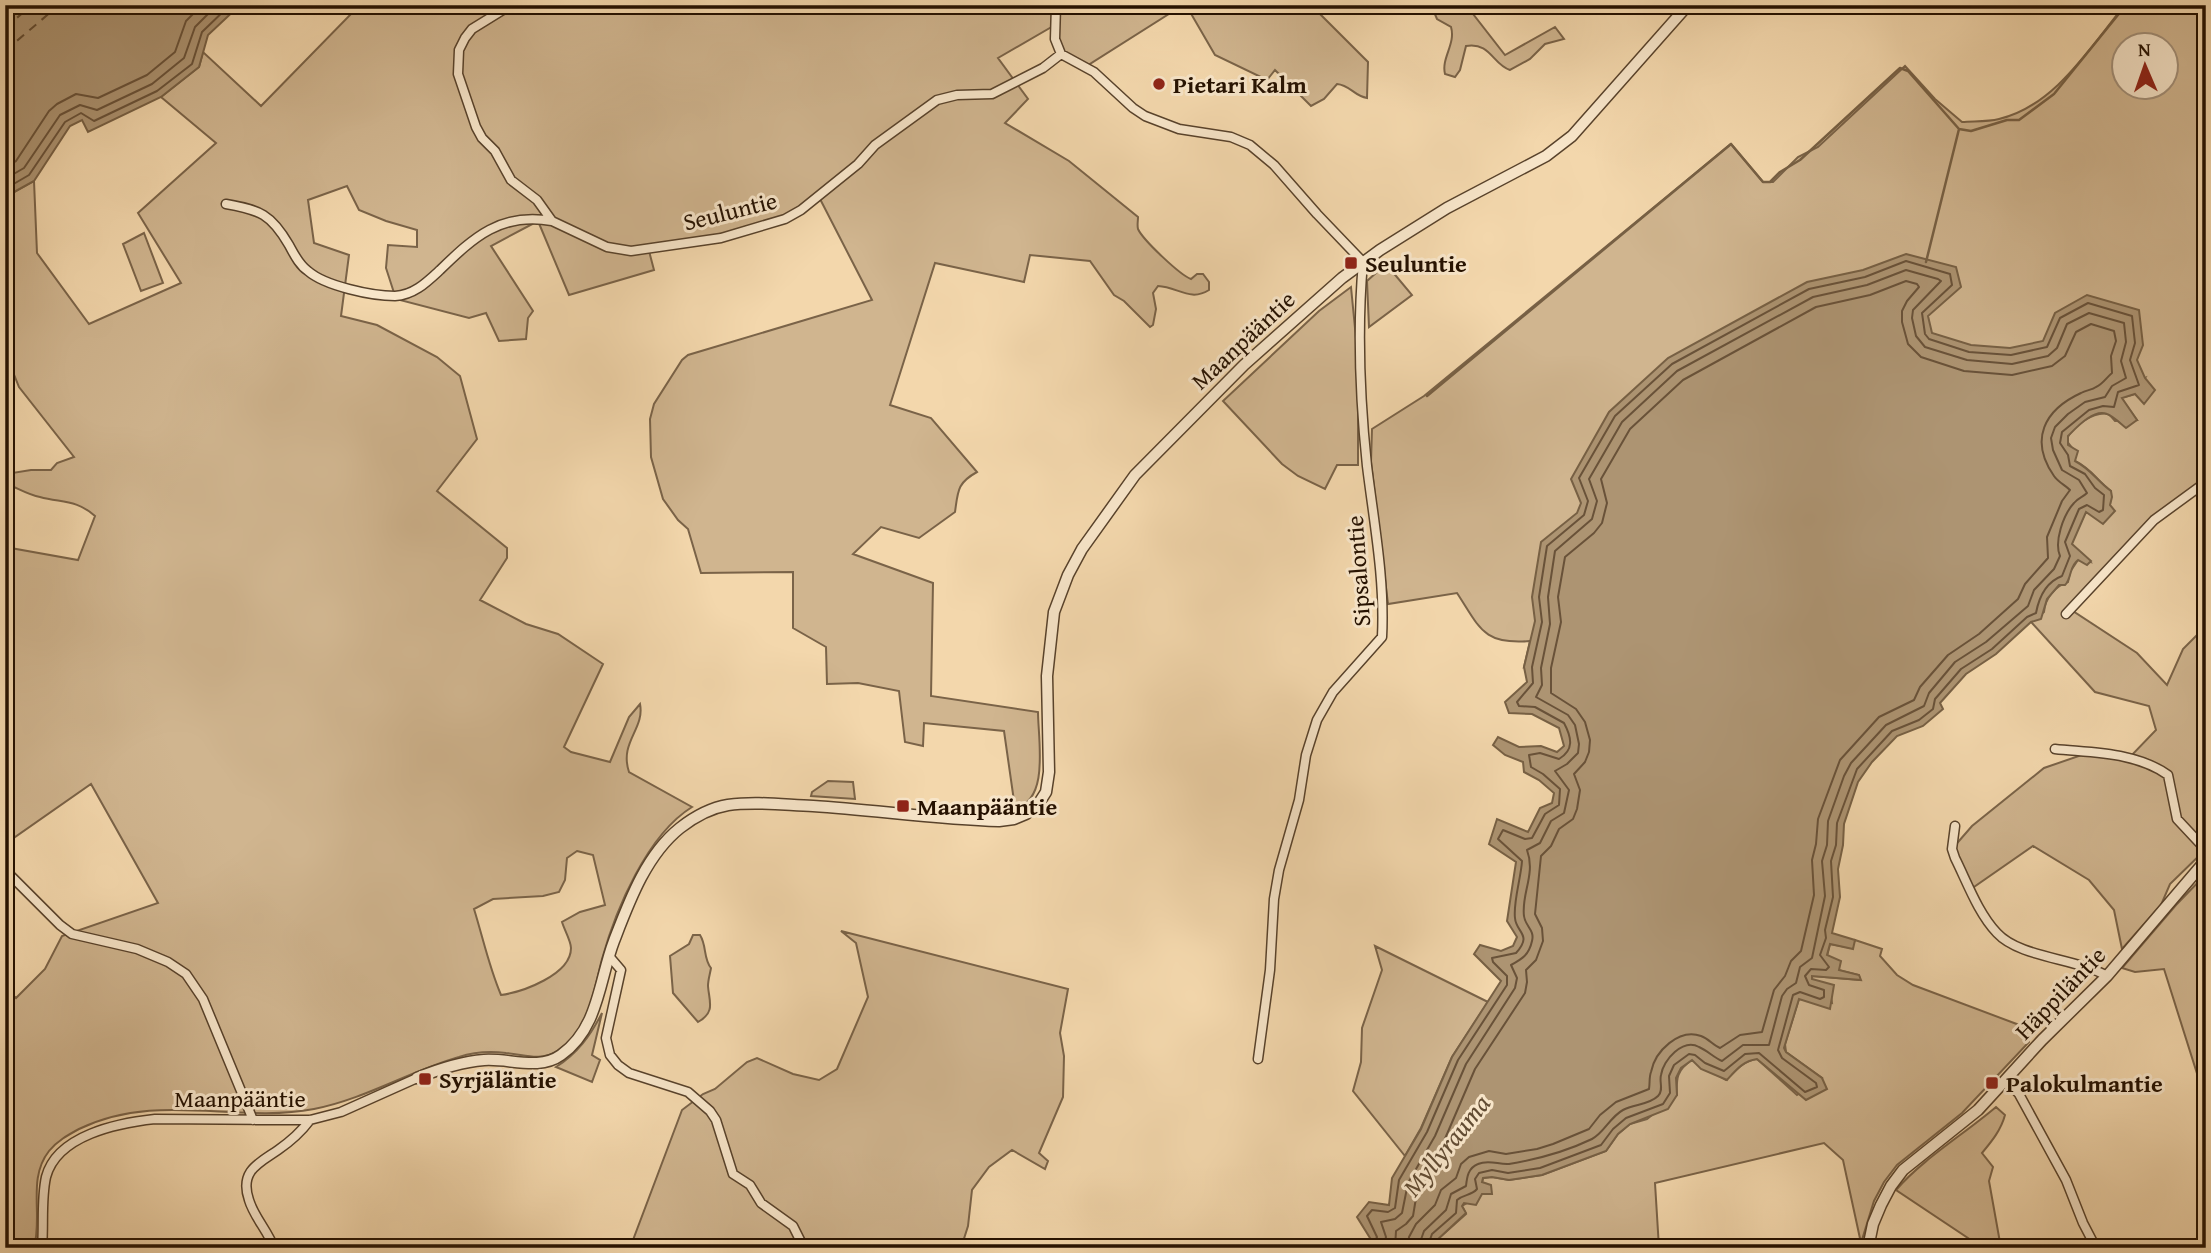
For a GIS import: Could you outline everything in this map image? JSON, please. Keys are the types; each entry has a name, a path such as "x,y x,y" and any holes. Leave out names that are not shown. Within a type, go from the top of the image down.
{"street":[{"name":"Seuluntie","path":"511,5 487,18 465,38 459,50 458,74 482,138 495,151 511,180 537,200 552,221 607,247 631,251 721,238 785,219 801,210 858,164 875,145 937,100 957,95 992,94 1032,74 1061,54"},
{"path":"1056,5 1055,39 1061,54 1094,72 1133,108 1155,120 1179,129 1231,137 1250,145 1274,165 1363,262"},
{"name":"Maanpääntie","path":"42,1248 44,1194 50,1167 62,1152 83,1138 112,1125 155,1119 310,1120 341,1112 441,1068 493,1059 537,1063 560,1056 583,1031 592,1014 609,956 638,886 659,851 679,829 703,813 716,808 753,803 999,821 1021,817 1035,807 1046,792 1049,772 1047,676 1052,622 1068,575 1082,549 1135,475 1244,365 1363,262 1447,208 1546,156 1572,136 1688,5"},
{"path":"226,204 254,209 267,216 278,225 307,271 317,277 351,289 397,296 416,290 478,235 495,226 529,218 552,221"},
{"name":"Sipsalontie","path":"1258,1059 1270,970 1277,880 1299,800 1306,755 1317,720 1333,692 1382,637 1383,598 1363,424 1363,262"},
{"path":"2066,614 2154,520 2206,482"},
{"path":"2055,749 2124,757 2161,770 2168,775 2177,819 2206,850"},
{"path":"1955,826 1952,849 1955,858 1998,935 2020,948 2059,958 2107,976"},
{"name":"Häppiläntie","path":"1868,1248 1873,1224 1881,1205 1903,1170 1968,1119 2107,976 2206,860"},
{"path":"5,870 72,934 146,952 186,974 203,999 253,1120"},
{"path":"609,956 621,970 606,1038 610,1055 629,1073 688,1092 710,1111 716,1120 733,1174 750,1185 761,1203 793,1226 804,1248"},
{"path":"2006,1080 2019,1094 2041,1139 2066,1180 2096,1248"},
{"path":"274,1248 249,1201 246,1185 250,1172 258,1161 300,1133 310,1120"}],"shaded area":[{"path":"347,5 1183,5 1085,67 1061,54 1055,25 998,58 1028,99 1005,123 1069,161 1138,217 1138,229 1154,249 1191,279 1197,274 1203,274 1209,282 1209,290 1196,295 1158,286 1153,293 1156,309 1153,325 1150,327 1124,301 1114,295 1090,261 1030,255 1024,282 935,263 890,405 931,418 977,472 962,484 955,512 919,538 881,527 853,554 933,583 931,696 1038,712 1038,782 1026,803 1015,808 1004,731 924,723 923,746 905,742 899,691 858,683 827,684 826,647 793,628 793,572 701,573 688,529 663,499 651,457 650,419 654,404 682,360 688,355 872,300 819,197 785,219 649,251 654,270 569,295 538,221 491,246 533,311 528,318 526,339 499,341 486,313 469,318 396,299 386,268 388,245 417,247 417,230 359,210 347,186 308,200 314,243 349,255 341,316 377,325 437,357 460,376 477,439 437,491 507,548 507,558 480,600 526,624 558,634 603,664 564,747 571,752 610,762 629,717 640,704 639,721 627,752 629,772 692,807 661,836 635,875 608,939 593,998 583,1022 577,1033 557,1051 538,1057 494,1052 465,1055 351,1099 314,1109 284,1113 167,1110 109,1118 75,1131 49,1151 42,1162 37,1185 34,1248 5,1248 5,988 16,998 45,969 62,936 158,903 91,784 5,844 5,547 78,560 95,516 75,504 36,496 12,486 12,473 51,470 57,463 74,457 19,387 5,352 5,226 11,194 34,181 37,253 89,324 181,283 138,213 216,143 161,97 199,67 203,52 261,106 353,12","holes":["577,851 593,855 605,905 580,912 562,922 571,948 569,958 554,974 532,986 501,995 474,909 493,899 543,896 559,892 565,880 567,858"]},
{"path":"1186,5 1208,5 1210,12 1236,5 1319,5 1316,10 1368,62 1367,98 1337,84 1324,99 1311,106 1275,70 1267,80 1215,55"},
{"path":"1431,5 1466,5 1505,55 1555,27 1564,39 1545,44 1530,59 1510,70 1481,47 1466,46 1460,70 1455,77 1445,74 1444,68 1452,39 1451,27 1437,19"},
{"path":"2125,5 2206,5 2206,486 2159,520 2073,611 2137,653 2167,685 2183,649 2206,626 2206,849 2170,884 2161,905 2122,949 2114,910 2089,880 2033,846 1971,889 1952,849 1972,826 2044,768 2096,750 2131,756 2156,730 2149,706 2095,692 2031,622 2044,612 2052,593 2068,582 2070,572 2078,560 2090,562 2071,544 2086,511 2110,505 2111,491 2075,461 2073,449 2066,440 2078,425 2097,415 2109,414 2115,421 2137,420 2121,398 2135,394 2145,378 1524,667 1530,641 1502,640 1484,632 1457,593 1388,604 1371,462 1372,429 1424,396 1731,144 1763,182 1773,182 1798,157 1818,147 1905,66 1935,99 1962,122 1985,121 2019,112 2037,102 2085,56"},
{"path":"144,233 163,283 141,291 123,244"},
{"path":"1386,264 1412,295 1369,327 1367,281"},
{"path":"1351,287 1358,359 1358,465 1337,465 1325,489 1298,476 1282,464 1223,401 1319,311"},
{"path":"828,781 853,782 855,799 811,796 812,792"},
{"path":"2206,874 2206,1102 2164,969 2135,972 2122,968"},
{"path":"841,931 1068,989 1060,1033 1064,1056 1063,1097 1039,1153 1048,1161 1045,1169 1012,1150 989,1167 972,1190 968,1226 961,1248 630,1248 682,1110 703,1094 715,1089 747,1062 757,1058 793,1074 819,1080 837,1069 868,997 856,943"},
{"path":"693,935 700,935 711,968 708,984 709,1010 698,1022 673,993 670,956 689,944"},
{"path":"1855,940 1882,949 1880,956 1897,975 1913,985 2022,1026 2026,1029 2029,1042 1962,1113 1897,1165 1874,1201 1861,1243 1843,1160 1824,1143 1655,1183 1659,1248 1433,1248 1438,1239 1466,1214 1462,1206 1478,1197 1483,1178 1509,1180 1542,1175 1606,1151 1618,1134 1630,1124 1647,1119 1677,1095 1678,1075 1692,1060 1726,1080 1744,1064 1757,1059 1797,1095 1822,1078 1786,1052 1785,1044 1799,999 1832,1003 1831,996 1812,976 1860,980 1859,975 1838,970 1827,956 1830,944 1852,948"},
{"path":"1375,946 1488,1002 1452,1057 1421,1128 1405,1156 1353,1091 1361,1062 1362,1028 1382,970"},
{"path":"602,1013 592,1055 600,1060 592,1082 556,1067 583,1043"},
{"path":"1996,1107 2005,1115 1993,1140 1982,1153 1993,1167 1989,1181 2001,1248 1983,1248 1896,1190 1931,1157"}],"water":[{"path":"5,5 240,5 208,35 199,67 161,97 88,132 82,120 70,126 34,181 5,197"},
{"name":"Myllyrauma","path":"1906,254 1956,267 1961,287 1928,316 1932,333 1971,345 2010,348 2043,341 2055,313 2087,295 2139,310 2143,345 2137,360 2145,378 2155,390 2144,404 2135,394 2122,398 2137,420 2126,428 2112,416 2102,413 2086,420 2068,436 2068,445 2078,451 2075,461 2111,491 2110,505 2115,511 2103,524 2086,512 2072,544 2091,561 2087,565 2078,560 2065,585 2059,585 2047,599 2041,619 2031,622 1996,654 1966,674 1940,703 1943,709 1923,726 1897,736 1872,762 1858,782 1844,824 1838,869 1840,897 1832,933 1855,940 1853,949 1830,944 1827,955 1841,961 1839,970 1859,975 1861,980 1812,976 1812,979 1834,985 1830,1009 1799,999 1784,1048 1822,1078 1827,1089 1806,1100 1757,1059 1744,1064 1727,1080 1701,1069 1692,1060 1681,1068 1676,1078 1677,1095 1668,1109 1630,1124 1618,1134 1606,1151 1542,1175 1509,1180 1483,1178 1482,1182 1491,1185 1492,1194 1482,1194 1476,1205 1464,1203 1462,1206 1466,1213 1438,1239 1433,1248 1362,1248 1370,1238 1357,1217 1369,1202 1389,1205 1392,1178 1421,1129 1452,1057 1501,981 1474,954 1480,945 1501,951 1513,946 1517,937 1507,921 1516,862 1489,844 1497,819 1528,832 1540,808 1552,803 1554,793 1524,772 1523,762 1505,755 1493,745 1498,737 1519,747 1541,746 1557,752 1564,746 1559,728 1532,714 1509,713 1505,702 1527,682 1524,667 1535,621 1532,597 1541,542 1577,513 1581,503 1571,479 1609,412 1668,358 1807,282 1863,270"}],"waterway":[{"path":"1427,396 1731,144 1763,182 1770,182 1780,172 1800,160 1900,68 1908,71 1959,129 1971,131 2007,120 2019,120 2054,94 2126,5"},
{"path":"1926,262 1959,129"}],"ferry route":[{"path":"5,28 32,5"},
{"path":"5,51 59,5"}],"place":[{"name":"Pietari Kalm","path":"1159,84"},
{"name":"Seuluntie","path":"1351,263"},
{"name":"Maanpääntie","path":"903,806"},
{"name":"Syrjäläntie","path":"425,1079"},
{"name":"Palokulmantie","path":"1992,1083"}]}
